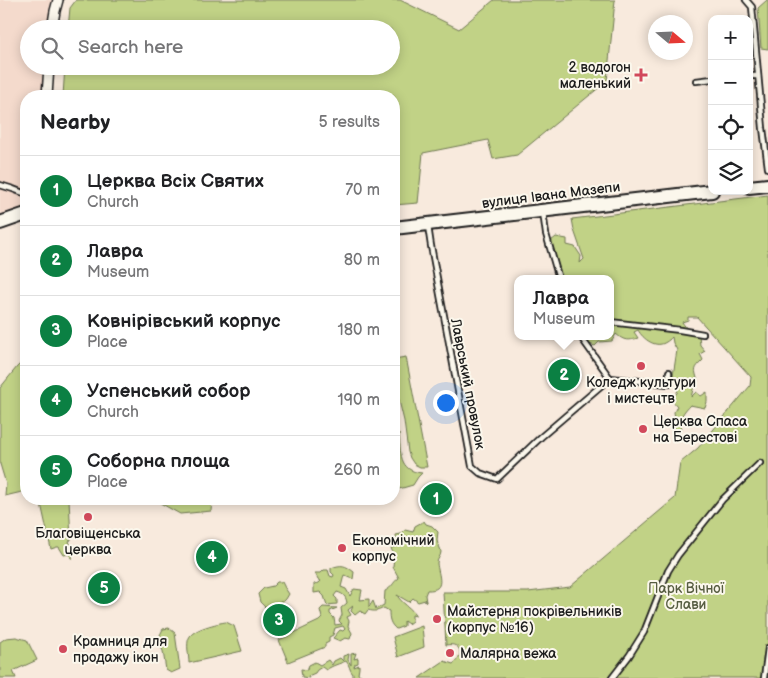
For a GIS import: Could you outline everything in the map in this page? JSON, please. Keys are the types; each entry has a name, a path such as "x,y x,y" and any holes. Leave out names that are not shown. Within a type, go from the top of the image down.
{"main road":[{"path":"753,187 768,185"},
{"name":"вулиця Івана Мазепи","path":"400,227 708,191"},
{"path":"1,223 20,216"}],"street":[{"path":"53,20 58,0"},
{"path":"47,90 48,75"}],"lane":[{"path":"746,0 752,7 768,168"},
{"path":"753,76 758,76"},
{"path":"696,81 708,80"},
{"path":"0,185 20,192"},
{"path":"543,211 546,234 558,275"},
{"name":"Лаврський провулок","path":"428,224 430,246 472,466 480,473 497,479 541,437 610,378"},
{"path":"614,323 703,334"},
{"path":"583,340 610,378 669,384 669,372"},
{"path":"612,678 644,632 668,571 678,555 722,500 760,463"},
{"path":"764,678 768,648"}],"shaded area":[{"path":"0,0 58,0 54,20 20,20 20,75 48,75 47,90 20,90 20,216 0,223"}],"green space":[{"path":"76,0 400,0 459,29 494,0 615,0 607,81 517,155 493,159 488,140 423,153 418,203 400,204 400,90 63,90 64,75 400,75 400,20 69,20 70,8"},
{"path":"767,0 768,49 761,48 758,8"},
{"name":"Парк Вічної Слави","path":"768,195 768,678 419,678 444,661 453,664 457,661 460,654 460,650 455,646 446,645 443,592 528,592 570,587 675,498 680,463 698,448 750,386 751,377 697,317 688,317 688,320 682,322 691,333 699,335 700,345 705,351 700,354 703,360 696,369 698,381 694,386 691,397 696,392 701,396 707,392 707,402 705,408 690,405 683,413 680,422 681,429 676,432 672,431 676,424 674,412 677,406 671,399 677,393 679,384 673,376 677,350 672,337 662,344 654,344 646,340 638,330 634,332 638,338 626,340 616,334 614,338 614,275 561,275 551,241 556,237 567,239 567,245 575,247 581,256 580,263 584,259 572,219"},
{"name":"Парк Вічної Слави","path":"579,340 613,340 599,342 595,346"},
{"path":"406,357 427,467 420,467 414,464 408,452 400,405 400,358"},
{"path":"20,364 20,492 5,496 6,484 0,464 0,388"},
{"path":"400,443 402,459 405,464 409,469 422,473 413,485 400,489"},
{"path":"41,505 69,505 71,540 69,541 73,551 72,559 69,554 64,555 59,547 51,549"},
{"path":"164,505 212,505 211,511 180,514"},
{"path":"424,521 438,532 437,542 441,552 437,563 440,581 437,588 427,590 425,595 426,602 425,600 418,602 413,598 409,602 397,595 416,616 412,615 412,621 408,624 404,621 404,626 396,629 390,621 389,611 384,608 376,611 368,610 365,614 360,611 355,615 351,611 353,606 348,610 351,615 347,617 349,621 348,626 352,633 350,639 345,638 340,641 333,638 340,630 343,631 345,629 343,626 335,628 325,647 288,662 279,640 319,621 322,618 320,610 323,607 337,608 330,611 330,614 334,618 335,625 342,624 339,621 342,615 341,608 347,603 345,597 337,592 334,596 337,599 337,604 327,605 324,596 320,592 314,593 314,584 321,581 315,573 328,570 330,576 333,577 331,568 343,566 348,568 354,572 353,579 344,575 341,587 346,589 350,596 354,589 362,590 360,600 369,599 369,607 373,601 376,609 384,605 385,591 399,578 393,567 394,556 391,548 397,546 396,535 401,534 405,530 413,532 415,526"},
{"path":"277,582 282,582 289,594 283,602 275,606 265,607 260,602 258,594 264,588 273,586"},
{"path":"226,622 234,626 242,651 189,663 188,643 191,635 206,627"},
{"path":"422,626 424,647 398,657 393,637"},
{"path":"169,628 175,633 180,669 171,673 166,670 161,647 164,645 163,638 160,635 163,629"},
{"path":"16,637 27,640 37,660 13,671 16,678 0,678 0,642 6,638"},
{"path":"356,653 354,659 358,658 358,663 354,667 359,665 358,674 361,675 361,678 353,678 353,674 346,661 326,670 322,667 308,676 309,678 302,677 301,669 307,670 309,665 315,662 320,665 328,660 332,665 334,661 340,658 343,661 343,656 349,654 348,660 351,665 351,654"}],"place":[{"name":"2 водогон маленький","path":"641,75"},
{"name":"Коледж культури і мистецтв","path":"641,366"},
{"name":"Лавра","path":"564,375"},
{"name":"Церква Спаса на Берестові","path":"643,429"},
{"name":"Церква Всіх Святих","path":"436,499"},
{"name":"Благовіщенська церква","path":"88,517"},
{"name":"Економічний корпус","path":"342,548"},
{"name":"Успенський собор","path":"212,557"},
{"name":"Соборна площа","path":"104,588"},
{"name":"Майстерня покрівельників (корпус №16)","path":"437,619"},
{"name":"Ковнірівський корпус","path":"279,620"},
{"name":"Крамниця для продажу ікон","path":"63,649"},
{"name":"Малярна вежа","path":"450,653"}]}
